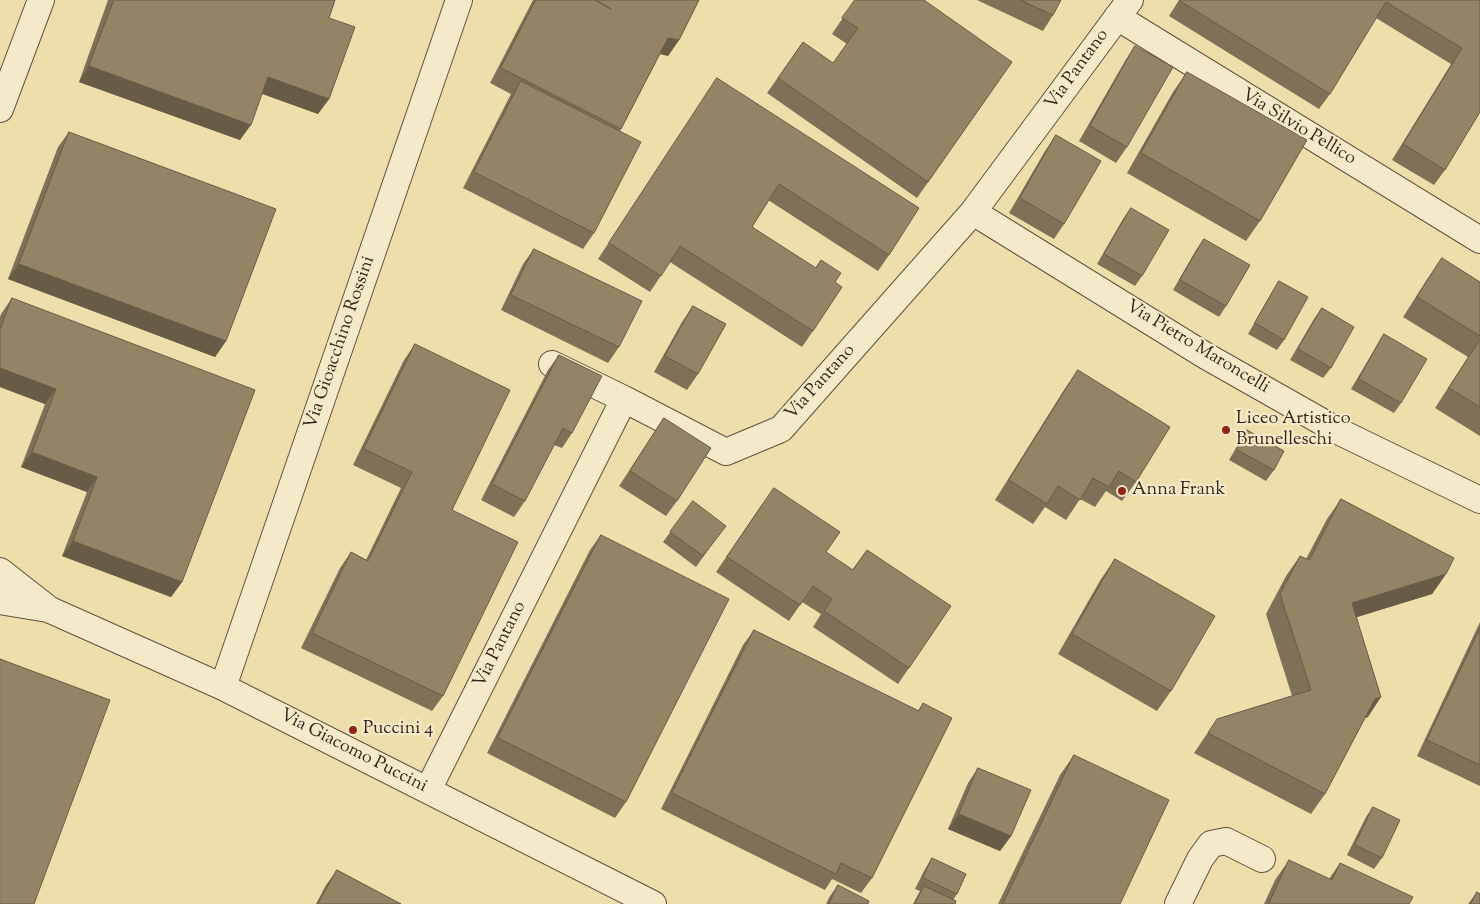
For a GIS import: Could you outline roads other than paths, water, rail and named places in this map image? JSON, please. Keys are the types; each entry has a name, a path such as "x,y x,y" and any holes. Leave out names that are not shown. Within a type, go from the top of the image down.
{"street":[{"path":"0,108 40,0"},
{"name":"Via Gioacchino Rossini","path":"223,686 459,0"},
{"name":"Via Pantano","path":"428,790 624,399 726,452 781,429 973,212 1123,9"},
{"name":"Via Silvio Pellico","path":"1123,9 1480,240"},
{"name":"Via Pietro Maroncelli","path":"973,212 1206,356 1340,432 1480,500"},
{"path":"552,364 624,399"},
{"name":"Via Giacomo Puccini","path":"0,571 48,610"},
{"name":"Via Giacomo Puccini","path":"0,602 48,610 223,686 652,904"},
{"path":"1178,904 1200,859 1211,844 1226,841 1262,859"}],"place":[{"name":"Liceo Artistico Brunelleschi","path":"1226,430"},
{"name":"Anna Frank","path":"1122,491"},
{"name":"Puccini 4","path":"353,730"}]}
